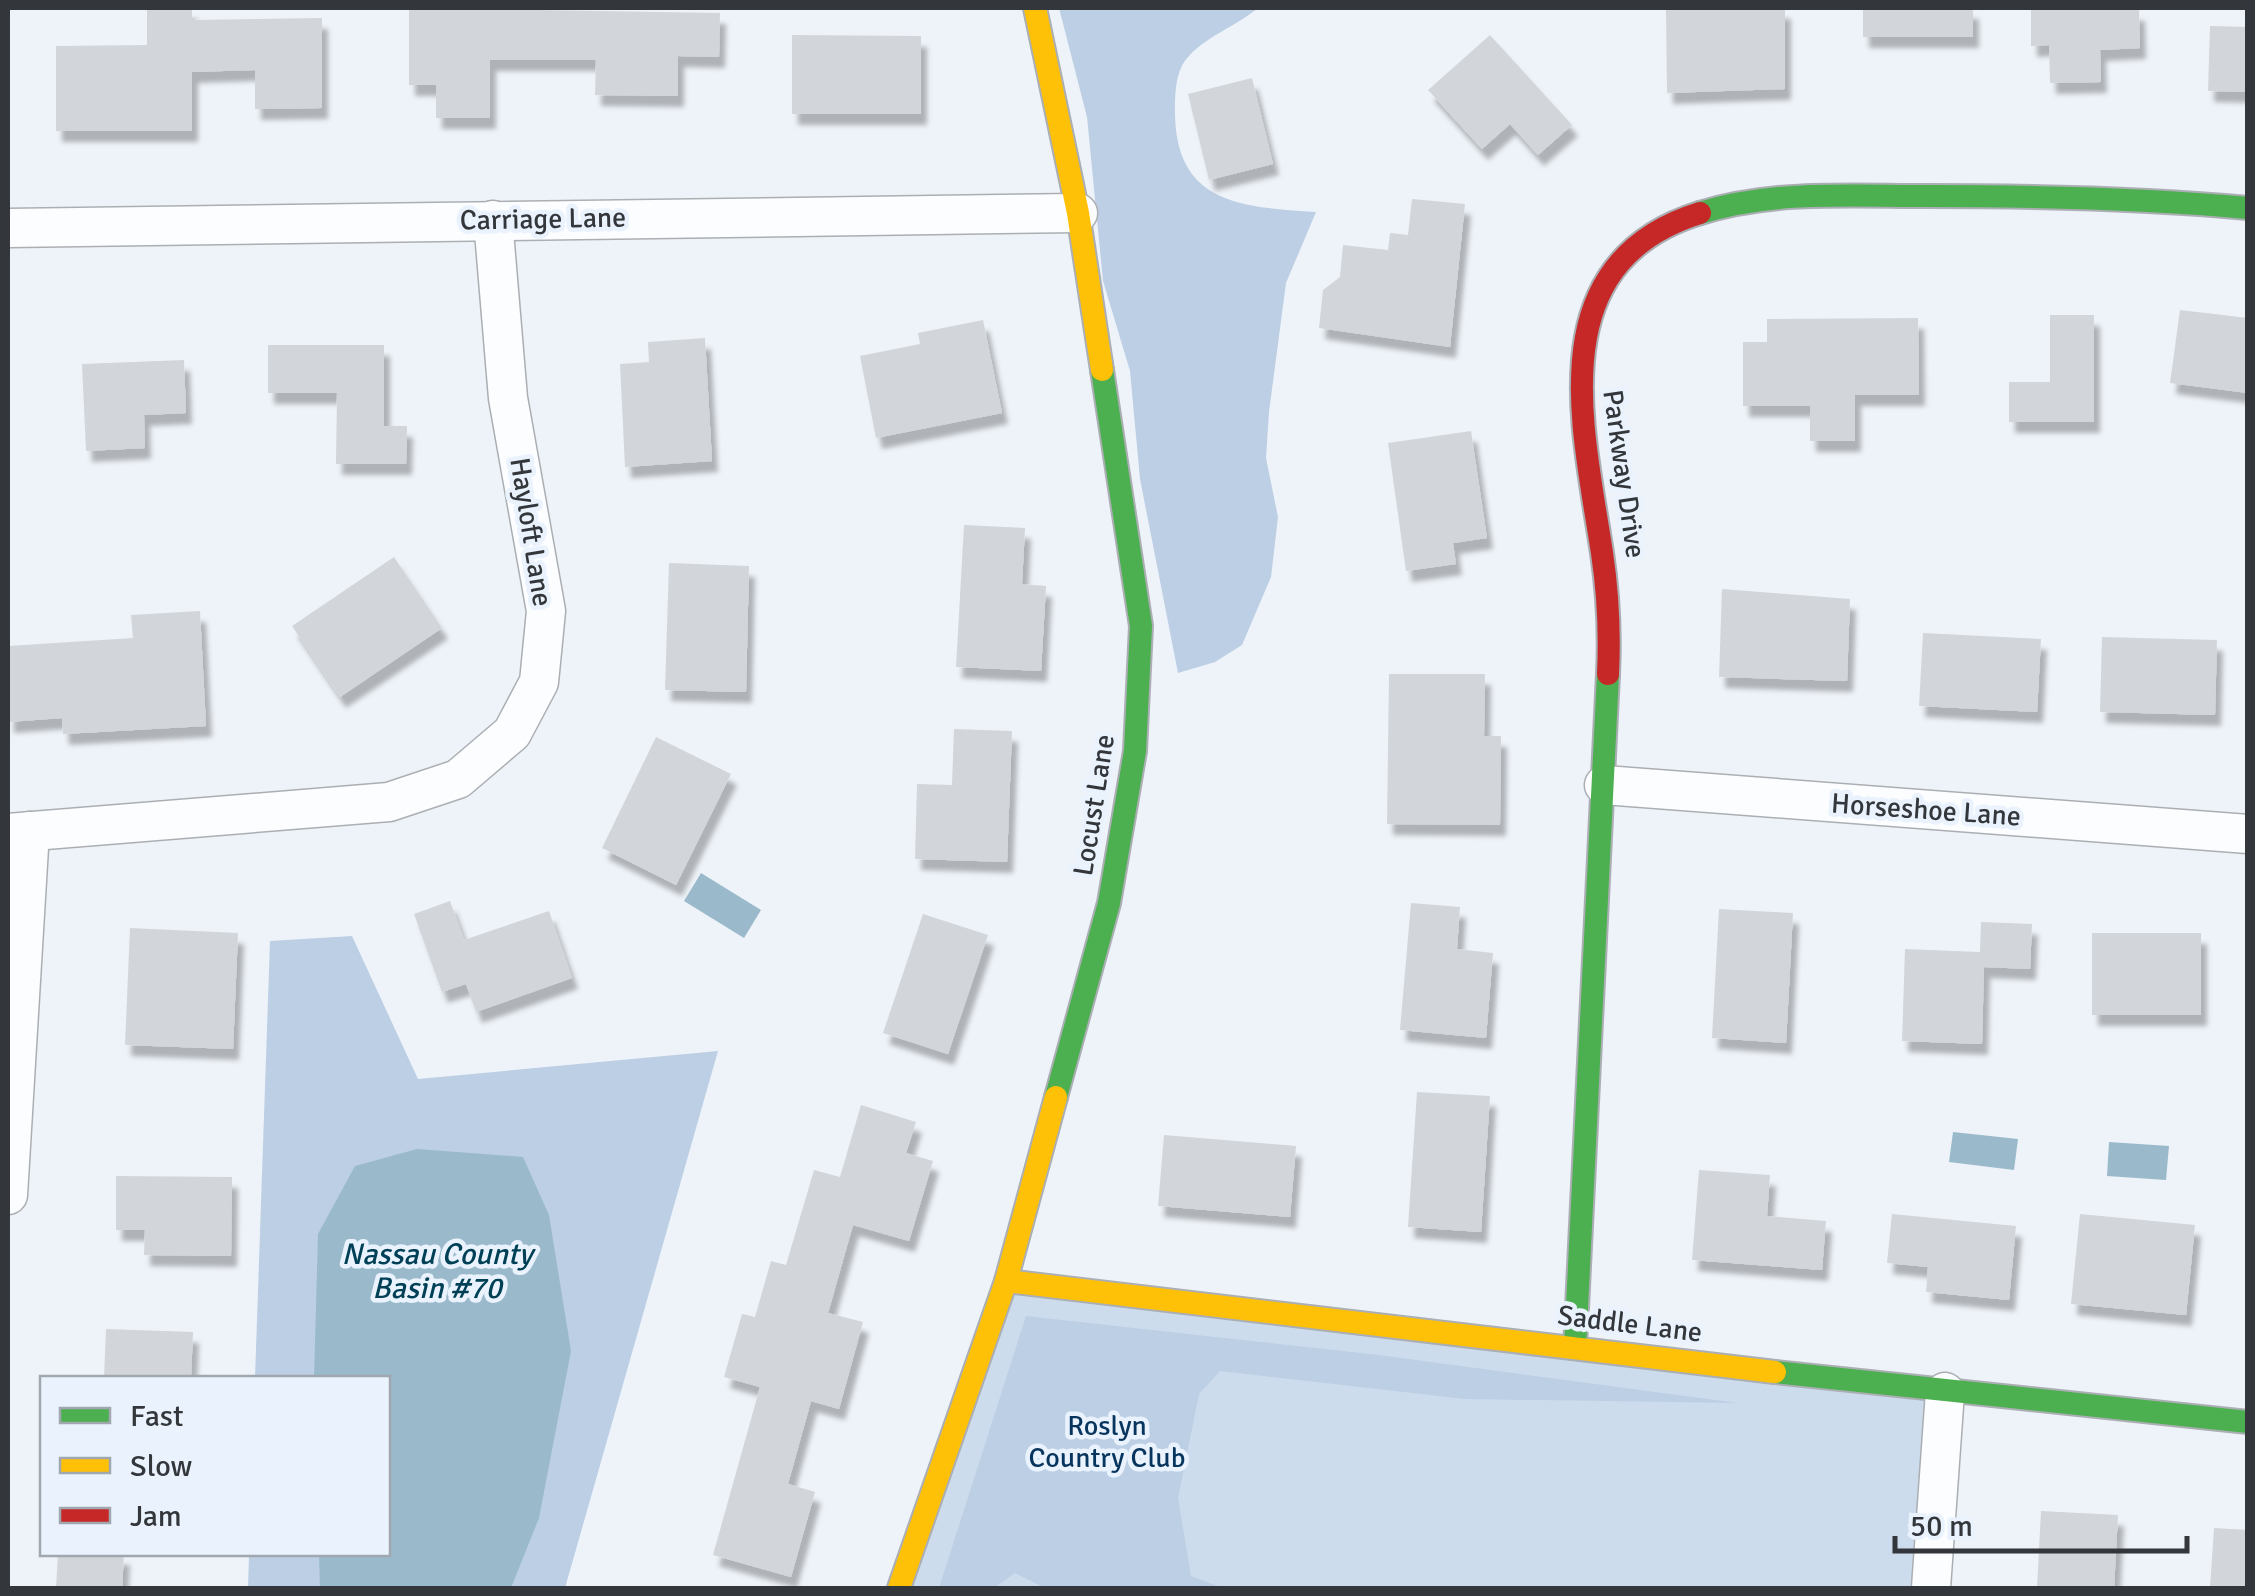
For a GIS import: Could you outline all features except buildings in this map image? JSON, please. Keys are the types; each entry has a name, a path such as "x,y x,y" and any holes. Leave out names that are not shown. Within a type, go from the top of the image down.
{"street":[{"name":"Locust Lane","path":"899,1588 1006,1281 1109,903 1135,751 1141,626 1078,214 1035,8"},
{"name":"Parkway Drive","path":"1575,1348 1604,785 1610,587 1581,406 1579,363 1590,313 1604,285 1633,250 1688,216 1772,195 2136,196 2248,208"},
{"name":"Carriage Lane","path":"8,228 1078,214"},
{"name":"Hayloft Lane","path":"19,832 389,802 458,779 512,733 538,682 546,611 508,398 493,220"},
{"name":"Horseshoe Lane","path":"1604,785 2248,834"},
{"path":"8,1194 19,832"},
{"name":"Saddle Lane","path":"1006,1281 1945,1392 2248,1422"},
{"path":"1931,1588 1945,1392"}],"green space":[{"path":"1059,8 1258,8 1205,42 1184,62 1176,90 1178,143 1187,167 1218,195 1263,207 1316,212 1286,283 1269,412 1266,458 1278,517 1271,577 1242,645 1215,662 1178,673 1140,479 1130,371 1103,281 1087,117"},
{"path":"352,936 418,1079 718,1051 565,1588 248,1588 249,1556 390,1556 390,1376 255,1376 270,941"},
{"name":"Roslyn Country Club","path":"1006,1281 1949,1397 1934,1588 899,1588"},
{"path":"1026,1316 1379,1355 1738,1403 1465,1399 1220,1371 1199,1394 1178,1498 1191,1576 1223,1588 1045,1588 1015,1573 994,1588 939,1588"}],"water":[{"path":"701,873 761,910 744,938 684,901"},
{"path":"1953,1132 2018,1139 2014,1170 1949,1162"},
{"path":"2109,1142 2169,1146 2166,1180 2107,1176"},
{"name":"Nassau County Basin #70","path":"417,1149 523,1157 549,1215 571,1351 539,1518 511,1588 320,1588 319,1556 390,1556 390,1376 314,1376 318,1234 355,1166"}],"traffic: fast":[{"path":"1700,213 1756,201 1841,195 2088,198 2248,208"},
{"path":"1056,1097 1109,903 1135,751 1141,626 1102,370"},
{"path":"1575,1348 1608,674"},
{"path":"1775,1372 2248,1422"}],"traffic: slow":[{"path":"1035,8 1078,213 1102,370"},
{"path":"899,1588 1006,1281 1056,1097"},
{"path":"1006,1281 1775,1372"}],"traffic: jam":[{"path":"1608,674 1606,583 1582,403 1584,355 1593,309 1614,270 1649,237 1700,213"}]}
